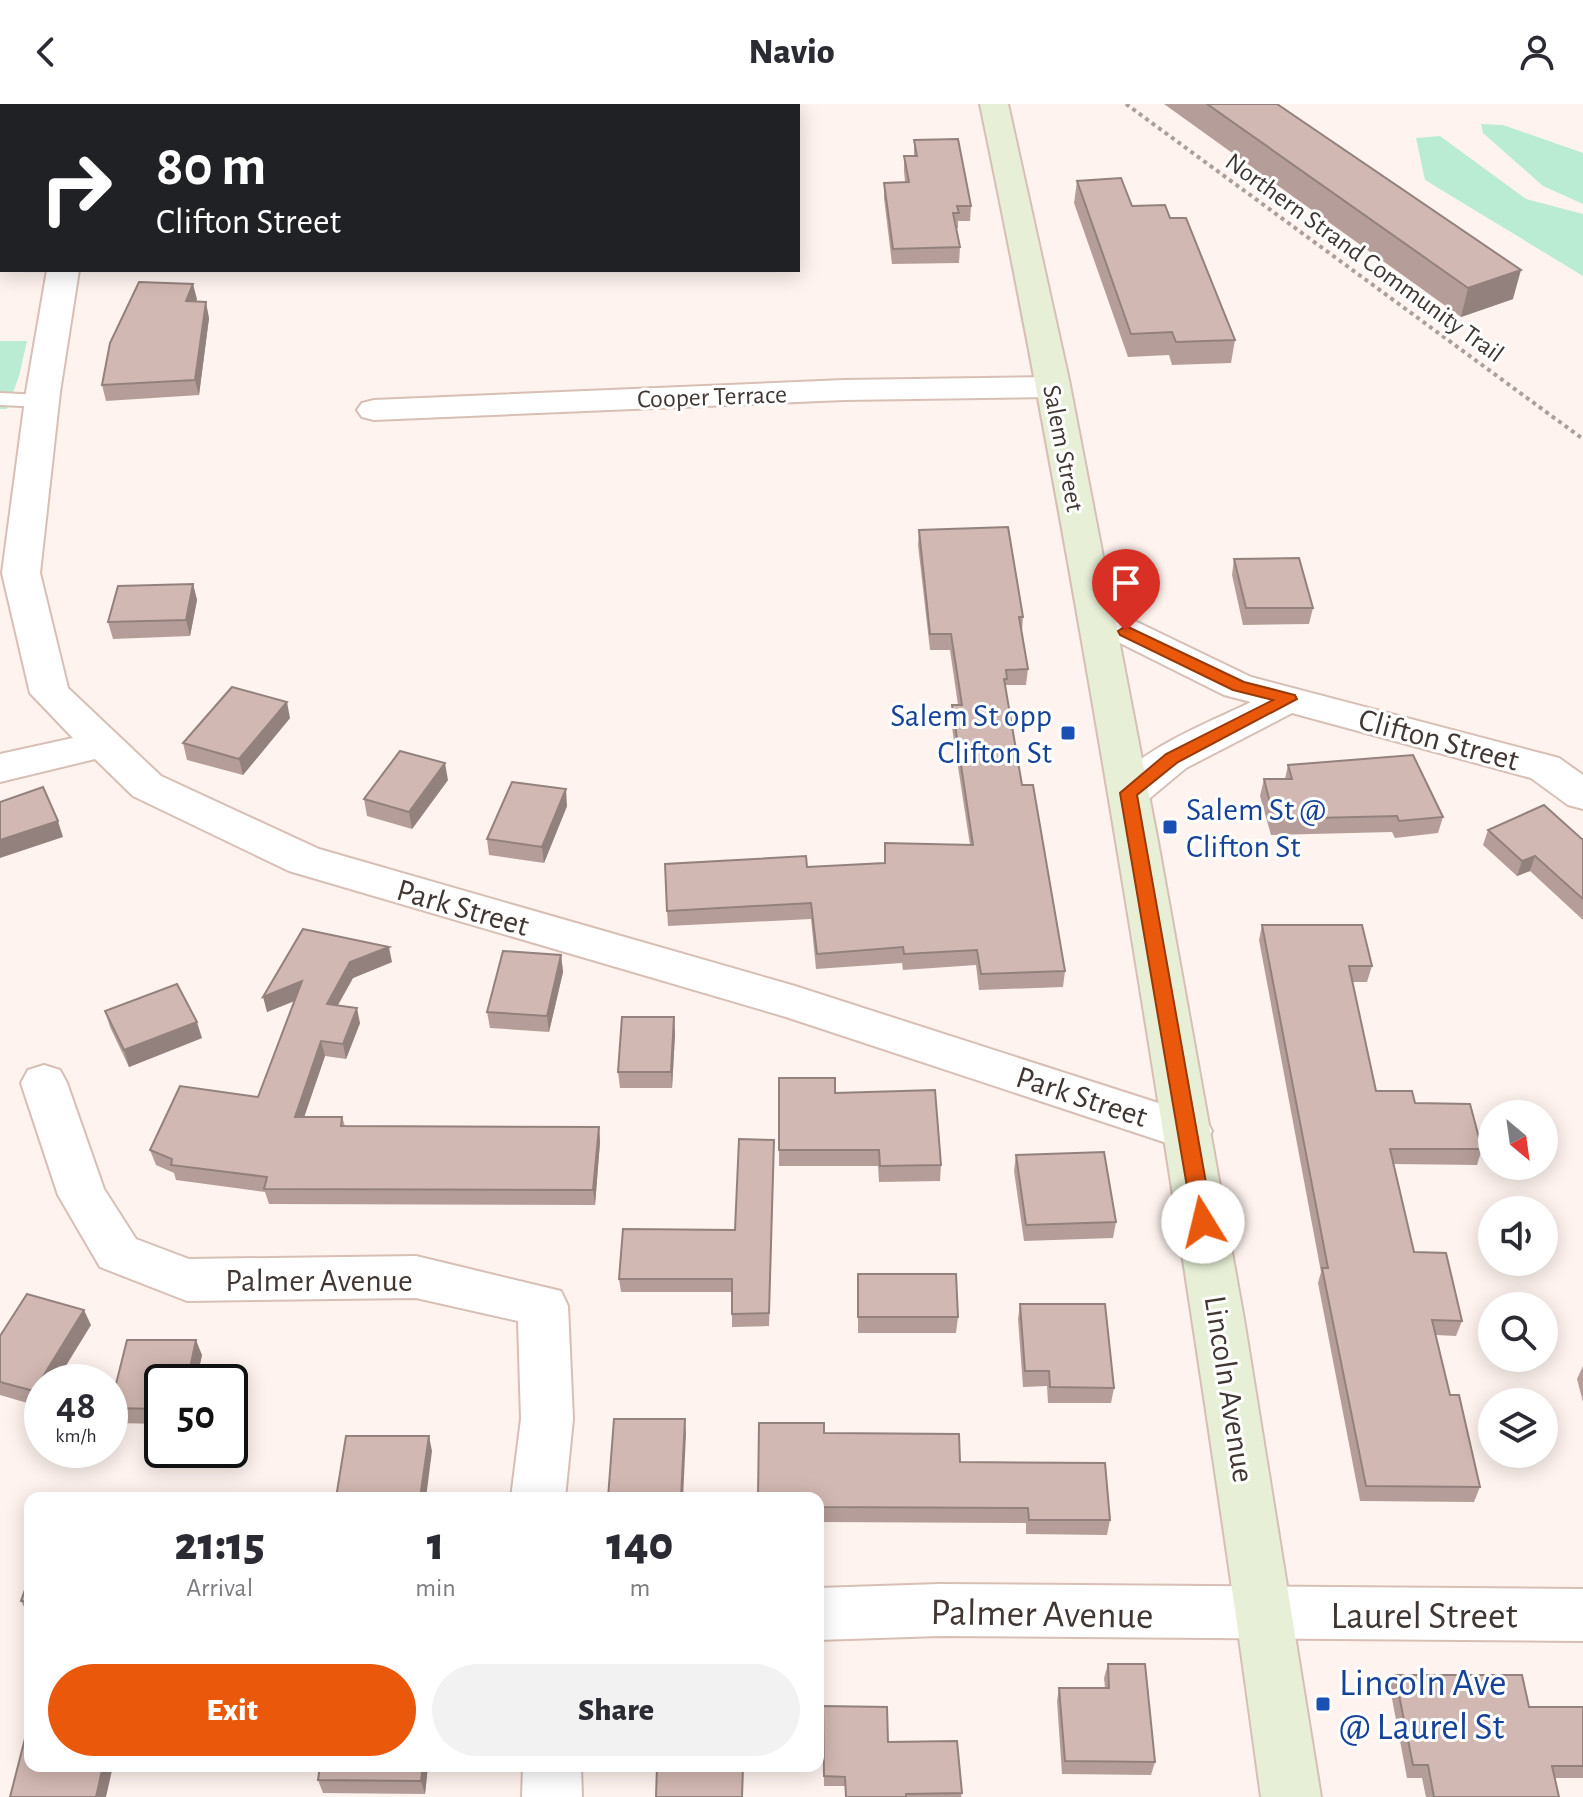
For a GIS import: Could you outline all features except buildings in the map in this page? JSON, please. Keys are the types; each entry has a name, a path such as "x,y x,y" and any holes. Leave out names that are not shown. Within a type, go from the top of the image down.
{"main road":[{"name":"Salem Street","path":"994,104 1097,617 1129,793"},
{"name":"Lincoln Avenue","path":"1129,793 1188,1131 1266,1615 1291,1797"}],"street":[{"name":"Park Street","path":"63,272 21,573 50,693 147,786 304,860 795,1003 1188,1131"},
{"name":"Cooper Terrace","path":"374,410 844,390 1051,387"},
{"name":"Clifton Street","path":"1097,617 1238,686 1545,768 1583,795"},
{"path":"1129,793 1172,758 1289,699"},
{"path":"0,768 103,744"},
{"name":"Palmer Avenue","path":"44,1083 82,1195 118,1253 187,1280 416,1277 543,1306 547,1419 539,1492"},
{"name":"Palmer Avenue","path":"824,1614 940,1610 1266,1615"},
{"name":"Laurel Street","path":"1266,1615 1583,1615"},
{"path":"552,1772 552,1797"}],"lane":[{"path":"0,399 42,406"}],"path":[{"name":"Northern Strand Community Trail","path":"1126,104 1583,439"}],"green space":[{"path":"1481,124 1503,125 1583,153 1583,204 1543,186 1483,133"},
{"path":"1440,136 1526,199 1583,214 1583,276 1425,180 1416,138"},
{"path":"0,341 27,341 7,409 0,409"}],"place":[{"name":"Salem St opp Clifton St","path":"1068,733"},
{"name":"Salem St @ Clifton St","path":"1170,827"},
{"name":"Lincoln Ave @ Laurel St","path":"1323,1704"}],"route":[{"path":"1126,631 1238,686 1289,699 1172,758 1129,793 1203,1222"}]}
